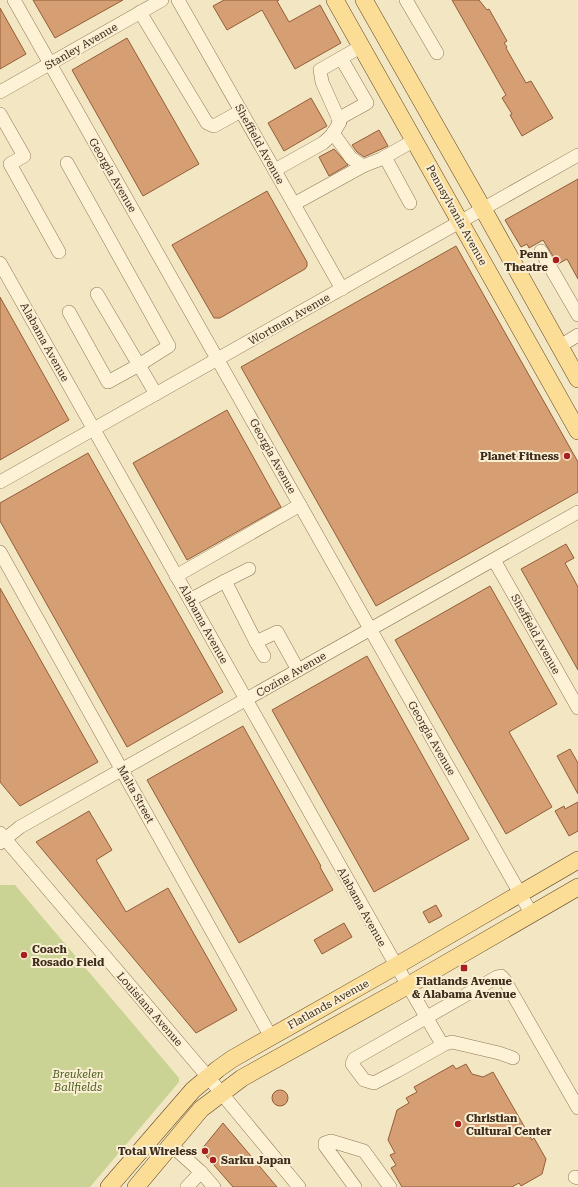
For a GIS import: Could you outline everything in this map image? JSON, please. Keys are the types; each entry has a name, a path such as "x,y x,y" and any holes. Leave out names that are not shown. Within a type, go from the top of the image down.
{"main road":[{"name":"Pennsylvania Avenue","path":"335,0 578,430"},
{"path":"364,0 578,379"},
{"name":"Flatlands Avenue","path":"109,1187 193,1090 232,1059 578,860"},
{"name":"Flatlands Avenue","path":"136,1187 201,1109 242,1078 407,986 578,886"}],"street":[{"name":"Georgia Avenue","path":"14,0 531,913"},
{"name":"Stanley Avenue","path":"0,92 162,0"},
{"name":"Sheffield Avenue","path":"178,0 342,289"},
{"path":"406,0 437,53"},
{"path":"140,12 207,123 214,126 241,111"},
{"path":"274,170 323,143 334,133 340,122 322,82 320,70 362,46"},
{"path":"338,120 367,103 341,58"},
{"path":"0,114 24,156 10,164 59,252"},
{"path":"334,133 351,158 363,166"},
{"path":"294,204 363,166 385,157 415,140"},
{"name":"Wortman Avenue","path":"0,482 578,155"},
{"path":"385,157 410,203"},
{"path":"67,163 169,346 108,382 69,312"},
{"path":"541,251 578,316"},
{"name":"Alabama Avenue","path":"0,263 407,986 439,1039"},
{"path":"97,294 156,394"},
{"path":"560,346 578,335"},
{"path":"176,576 300,505"},
{"name":"Cozine Avenue","path":"2,838 578,512"},
{"name":"Malta Street","path":"0,552 271,1037"},
{"name":"Sheffield Avenue","path":"494,560 578,708"},
{"path":"190,600 248,569"},
{"path":"225,582 264,656"},
{"path":"256,642 277,632 298,670"},
{"name":"Louisiana Avenue","path":"2,838 222,1093 299,1187"},
{"path":"513,1058 499,1053 452,1042 445,1044 374,1083 362,1078 352,1064 354,1059 501,976 578,1108"},
{"path":"355,1187 325,1146 325,1143 331,1141 364,1151 390,1187"},
{"path":"171,1145 201,1172 214,1187"},
{"path":"187,1187 201,1172"}],"green space":[{"name":"Breukelen Ballfields","path":"0,885 15,885 179,1078 179,1082 90,1187 0,1187"}],"building":[{"path":"33,0 123,0 55,38"},
{"path":"224,0 279,0 277,1 289,22 320,5 341,43 295,69 262,10 227,30 213,6"},
{"path":"452,0 479,0 487,10 489,9 507,41 504,43 507,47 506,48 526,83 531,81 553,118 522,136 510,115 512,114 502,98 506,95"},
{"path":"0,8 26,54 0,69"},
{"path":"127,38 199,164 143,196 72,70"},
{"path":"311,98 327,126 284,151 268,123"},
{"path":"379,130 388,146 364,157 357,152 352,145"},
{"path":"334,149 348,165 329,176 319,157"},
{"path":"578,179 578,279 567,259 558,264 543,240 529,248 527,244 521,247 505,220"},
{"path":"267,191 307,262 307,266 305,269 220,318 214,318 172,245"},
{"path":"456,246 578,462 578,492 376,606 241,367"},
{"path":"0,297 69,420 0,460"},
{"path":"227,410 281,507 187,560 133,463"},
{"path":"88,453 223,692 127,747 0,521 0,503"},
{"path":"566,544 574,558 565,563 578,587 578,670 521,569"},
{"path":"490,586 557,704 509,732 552,807 506,834 395,640"},
{"path":"0,588 98,762 20,806 0,782"},
{"path":"367,656 469,839 374,892 272,710"},
{"path":"243,726 333,890 239,943 147,780"},
{"path":"570,749 578,763 578,794 557,756"},
{"path":"578,802 578,831 569,836 555,811 564,806 565,809"},
{"path":"89,811 112,850 96,860 126,912 168,888 237,1010 196,1033 36,842"},
{"path":"436,905 442,916 429,923 423,912"},
{"path":"344,923 352,937 322,954 314,940"},
{"name":"Christian Cultural Center","path":"466,1064 472,1074 483,1077 493,1072 532,1140 534,1138 546,1159 542,1174 521,1186 519,1183 512,1187 402,1187 391,1168 396,1165 390,1155 395,1153 388,1140 397,1110 409,1103 406,1098 417,1092 414,1087 453,1065 456,1069"},
{"path":"280,1090 286,1092 288,1098 286,1104 280,1106 274,1104 272,1098 274,1092"},
{"path":"223,1123 277,1187 233,1187 201,1150"}],"place":[{"name":"Penn Theatre","path":"556,260"},
{"name":"Planet Fitness","path":"567,456"},
{"name":"Coach Rosado Field","path":"24,955"},
{"name":"Flatlands Avenue & Alabama Avenue","path":"464,968"},
{"name":"Christian Cultural Center","path":"458,1124"},
{"name":"Total Wireless","path":"205,1151"},
{"name":"Sarku Japan","path":"213,1160"}]}
